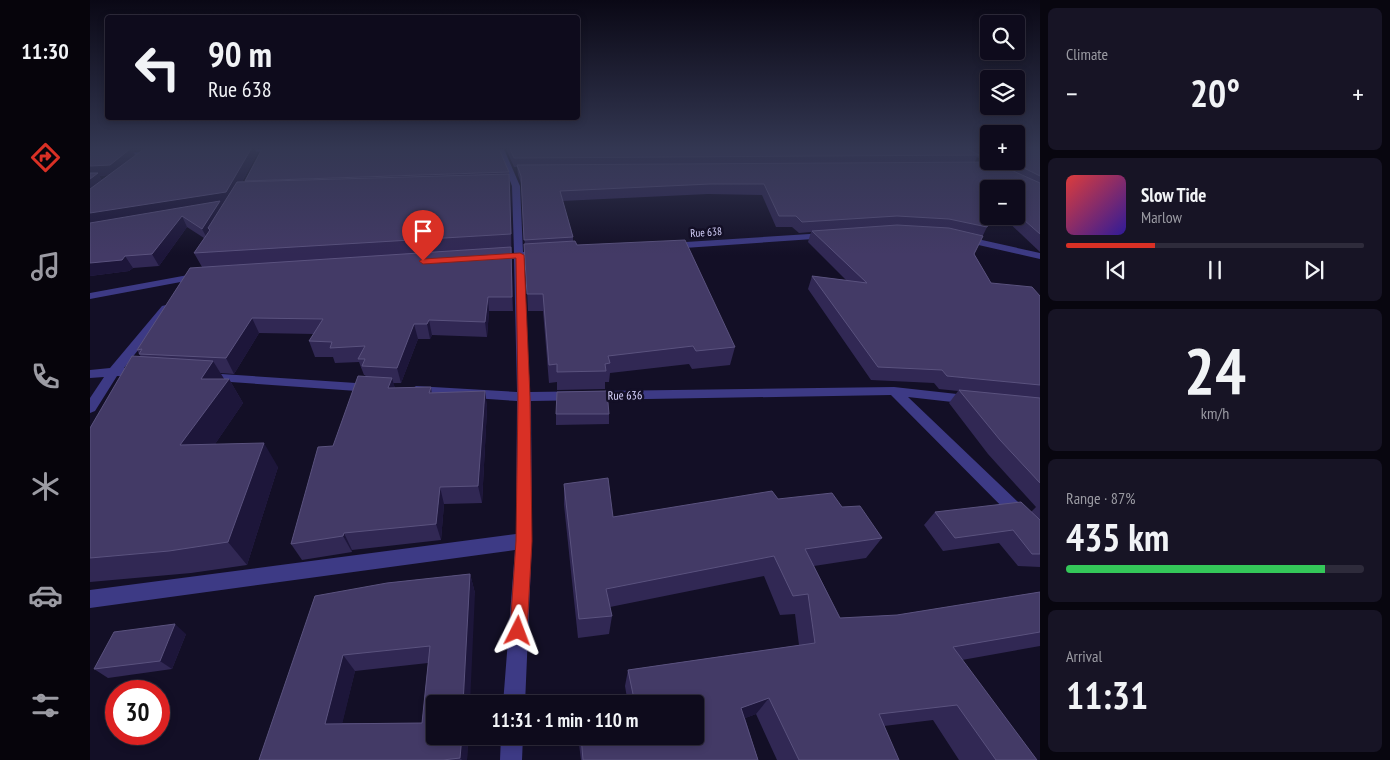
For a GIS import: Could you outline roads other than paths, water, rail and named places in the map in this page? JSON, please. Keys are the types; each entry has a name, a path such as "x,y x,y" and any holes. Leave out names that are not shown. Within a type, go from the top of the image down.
{"street":[{"path":"512,184 520,255 524,397 524,541 515,695"},
{"name":"Rue 638","path":"657,246 833,235"},
{"path":"953,237 1040,256"},
{"path":"490,257 549,253"},
{"path":"90,408 114,372 194,273"},
{"path":"90,296 194,273 212,275"},
{"path":"90,374 114,372 153,374"},
{"path":"192,376 387,388"},
{"name":"Rue 636","path":"407,390 524,397 894,391 982,400"},
{"path":"894,391 1040,534"},
{"path":"90,599 524,541"},
{"path":"511,760 512,745"}]}
